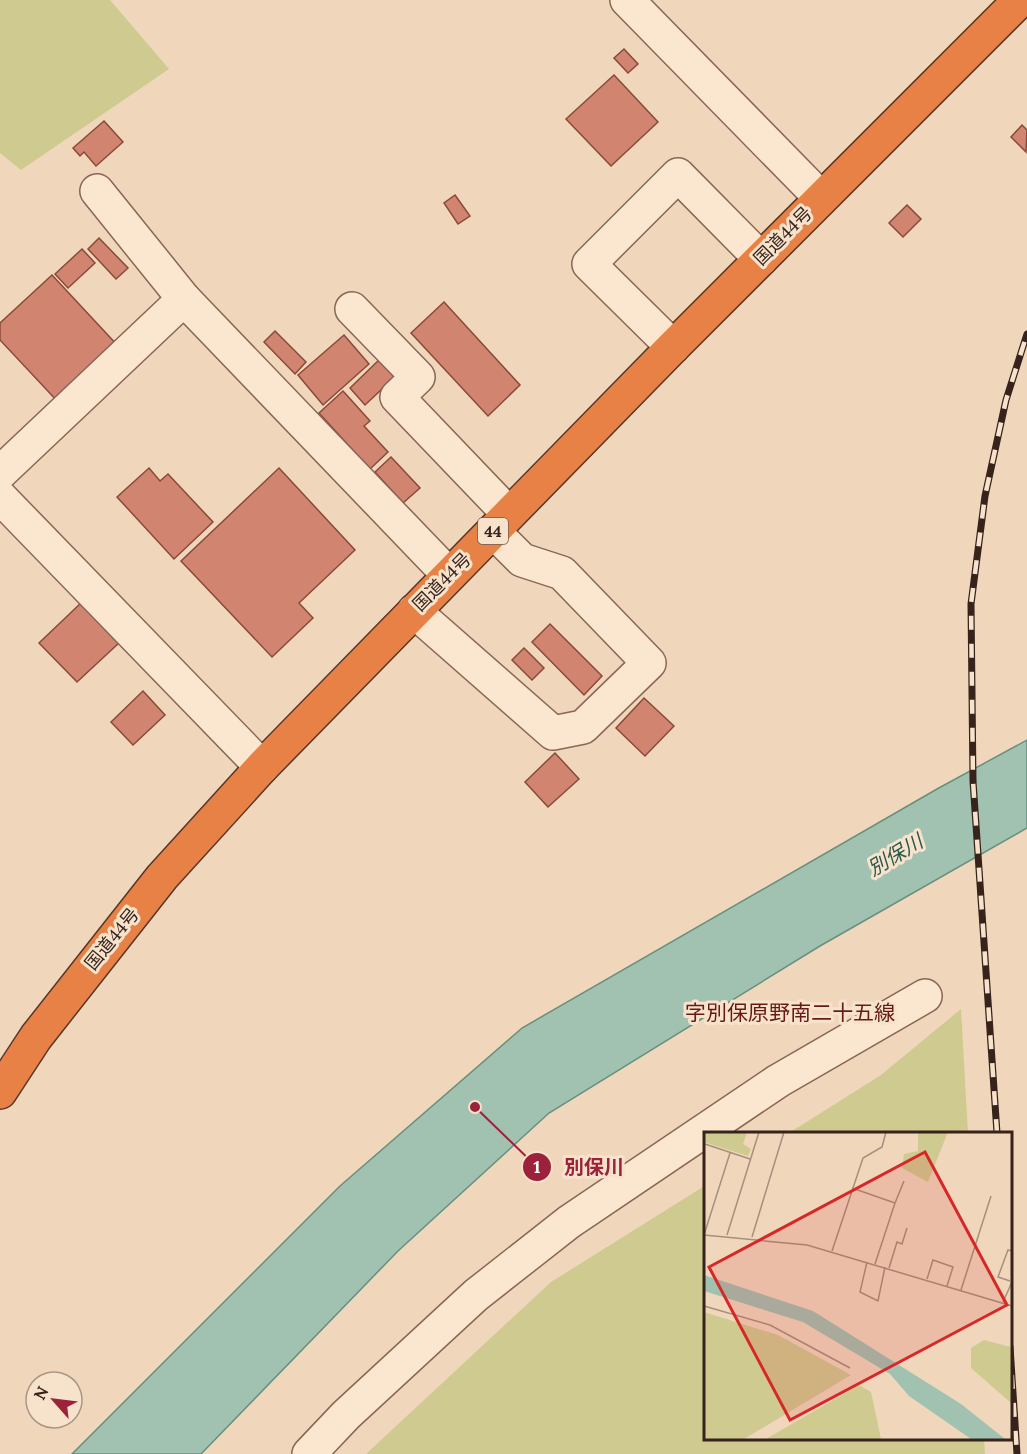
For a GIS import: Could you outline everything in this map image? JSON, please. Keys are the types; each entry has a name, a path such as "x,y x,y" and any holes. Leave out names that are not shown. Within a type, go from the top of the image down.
{"highway":[{"name":"国道44号","path":"0,1092 36,1037 162,877 262,767 821,198 1005,5"}],"street":[{"path":"627,0 821,198"},
{"path":"673,347 589,264 678,175 761,259"},
{"path":"97,191 184,299 449,575"},
{"path":"0,473 184,299"},
{"path":"352,309 418,377 397,397 501,523 522,560 562,573 649,663 582,727 553,733 414,611"},
{"path":"0,497 262,767"},
{"path":"309,1454 346,1415 476,1295 569,1222 777,1081 925,996"}],"shaded area":[{"path":"0,0 110,0 169,69 21,170 0,153"},
{"path":"961,1009 968,1132 791,1132 881,1075"},
{"path":"704,1186 704,1439 984,1439 985,1454 366,1454 551,1282"}],"water":[{"path":"1027,740 1027,828 820,946 549,1113 398,1251 201,1454 72,1454 340,1186 522,1028 937,789"}],"building":[{"path":"624,49 638,64 628,73 614,58"},
{"path":"614,75 658,122 611,166 566,119"},
{"path":"104,121 123,142 96,166 84,152 80,156 73,148"},
{"path":"1022,125 1027,130 1026,152 1011,137"},
{"path":"455,195 470,216 458,224 444,203"},
{"path":"907,205 921,219 903,237 889,223"},
{"path":"99,238 128,268 116,279 88,249"},
{"path":"82,249 95,263 68,288 55,274"},
{"path":"52,275 119,347 59,403 0,340 0,323"},
{"path":"444,302 520,385 488,416 411,333"},
{"path":"275,331 306,362 295,374 264,342"},
{"path":"344,335 369,364 323,405 298,375"},
{"path":"383,356 399,373 365,405 350,388"},
{"path":"343,391 370,421 364,426 388,452 370,469 319,413"},
{"path":"391,457 420,488 403,503 375,472"},
{"path":"149,468 160,481 168,474 213,522 174,559 117,497"},
{"path":"279,468 355,550 299,603 313,618 272,657 181,561"},
{"path":"82,602 120,642 77,682 39,643"},
{"path":"550,624 602,676 584,695 532,642"},
{"path":"524,648 544,668 532,680 512,660"},
{"path":"143,691 165,715 133,745 111,722"},
{"path":"644,698 674,726 645,756 616,728"},
{"path":"555,753 579,779 548,807 525,782"}],"railway":[{"path":"997,1132 973,781 971,604 985,496 1006,400 1027,334"},
{"path":"1012,1378 1017,1454"}],"place":[{"name":"別保川","path":"475,1107"}],"district":[{"name":"字別保原野南二十五線","path":"790,1013"}]}
